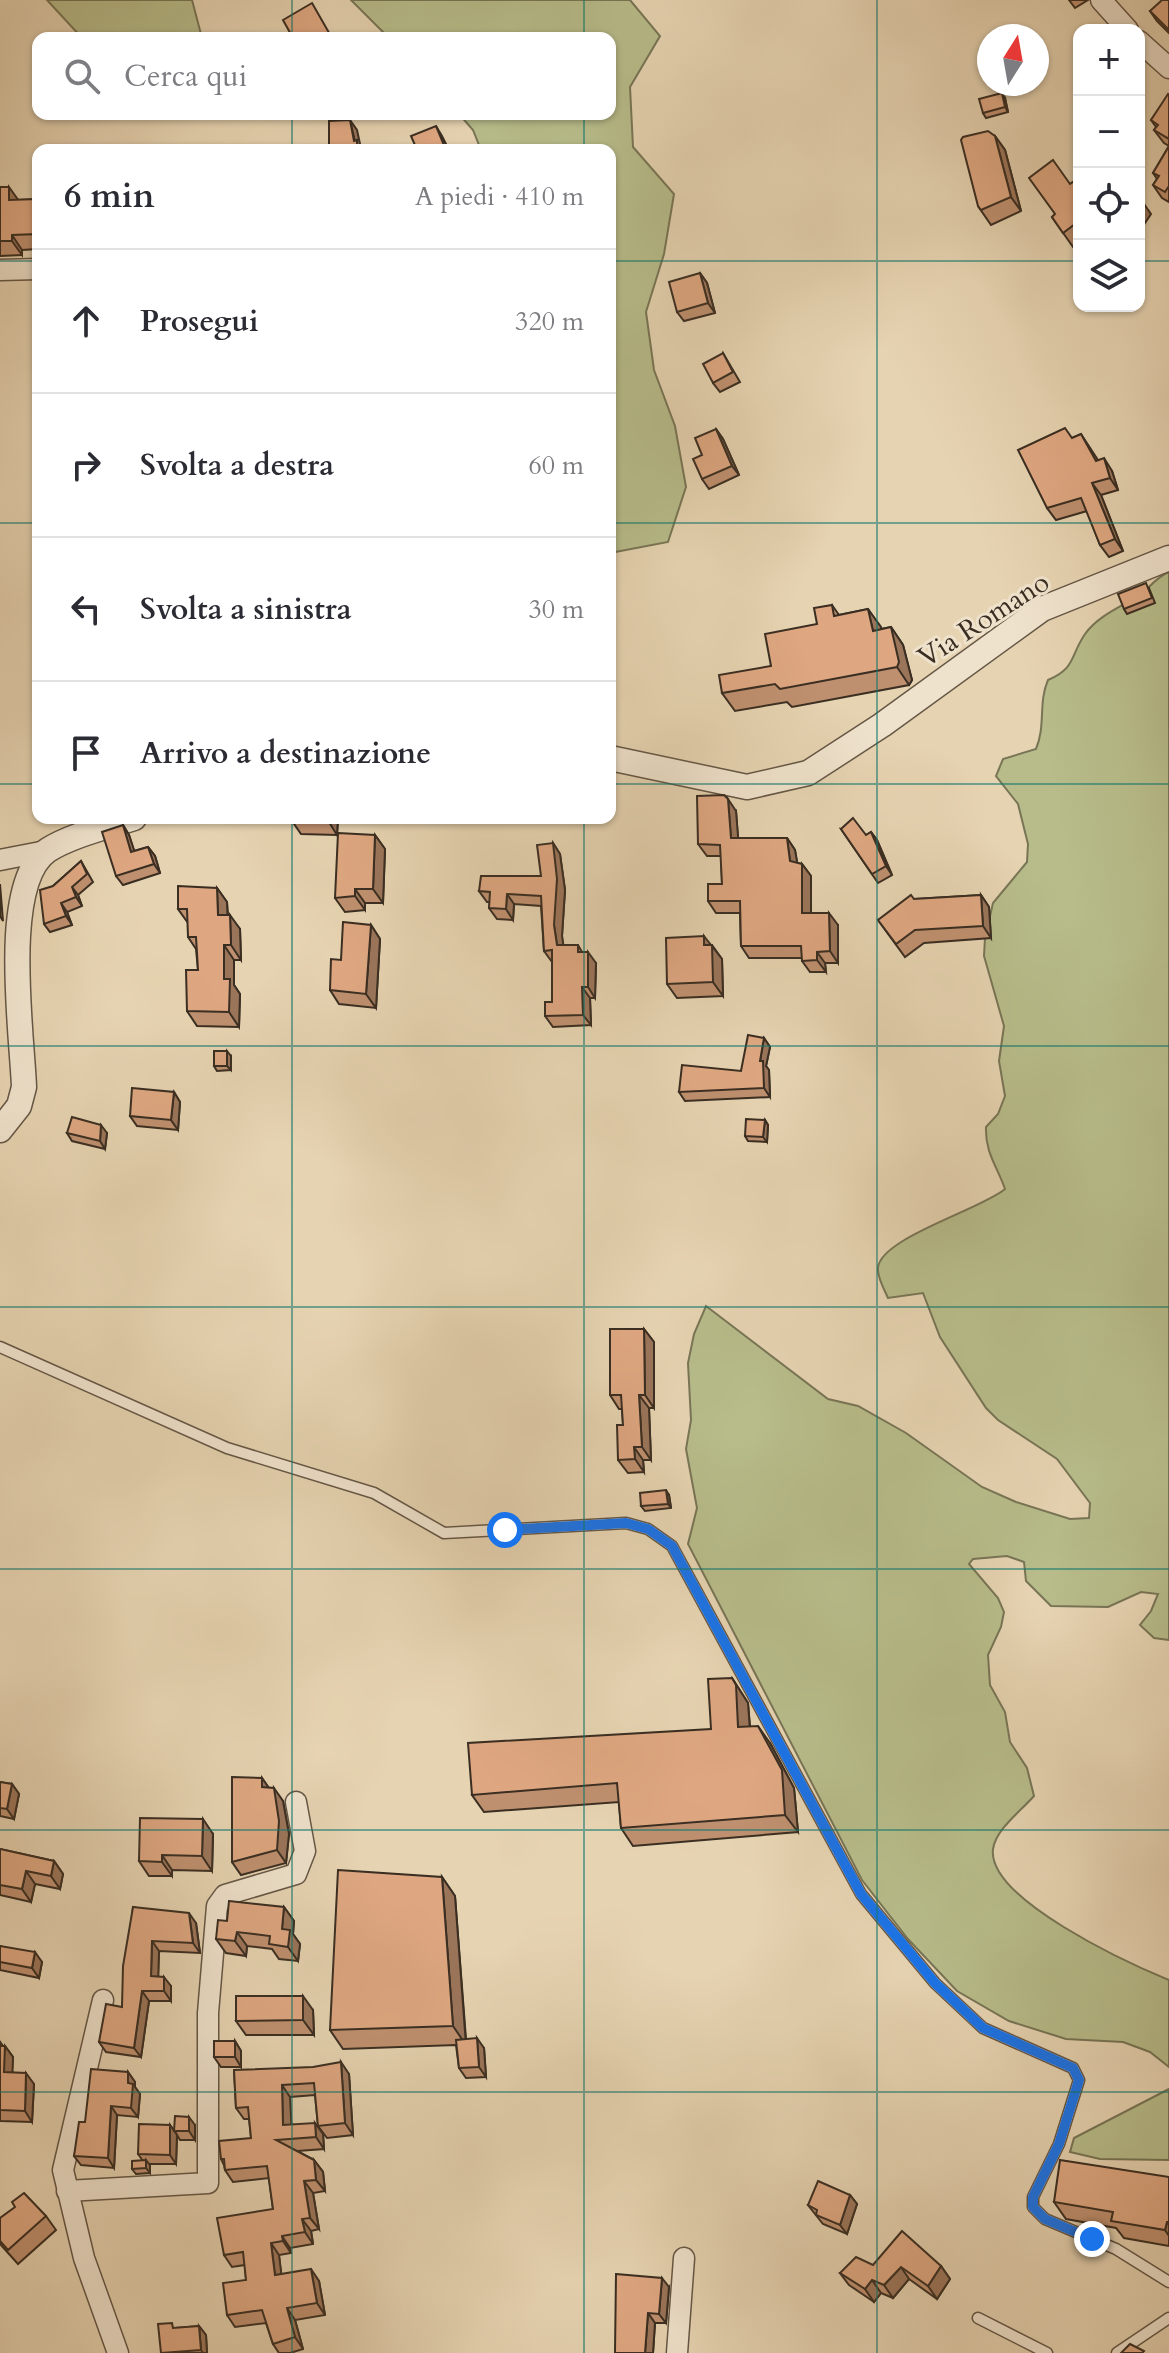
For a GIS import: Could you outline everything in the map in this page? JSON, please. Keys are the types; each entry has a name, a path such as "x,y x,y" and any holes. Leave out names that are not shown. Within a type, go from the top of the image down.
{"street":[{"path":"1101,0 1123,24"},
{"path":"1145,46 1169,68"},
{"path":"0,270 32,269"},
{"name":"Via Romano","path":"616,759 747,787 808,773 882,725 1042,609 1169,558"},
{"path":"0,860 46,851 118,824"},
{"path":"0,1130 19,1106 24,1087 15,936 18,906 26,880 46,851"},
{"path":"67,2191 208,2183 208,2013 217,1906 225,1895 296,1874 305,1851 296,1802"},
{"path":"103,2000 64,2152 67,2191 84,2258 118,2353"},
{"path":"677,2353 684,2258"}],"lane":[{"path":"0,1347 227,1448 374,1493 444,1533 626,1523 648,1529 672,1546 861,1894 935,1983 983,2028 1073,2068 1079,2080 1059,2144 1033,2197 1033,2207 1045,2219 1116,2249 1169,2282"},
{"path":"978,2318 1047,2353"},
{"path":"1117,2353 1169,2318"}],"green space":[{"path":"47,0 192,0 200,32 76,32"},
{"path":"351,0 630,0 660,36 630,87 633,147 674,194 664,254 646,312 654,370 675,426 686,487 668,542 616,552 616,144 479,144 464,120 616,120 616,32 383,32"},
{"path":"1169,572 1169,1640 1154,1638 1140,1625 1151,1611 1158,1594 1141,1592 1108,1607 1051,1606 1026,1581 1024,1562 1007,1556 973,1559 969,1564 998,1598 1004,1612 1001,1627 988,1655 990,1685 1005,1712 1010,1742 1027,1768 1034,1796 1004,1827 995,1842 993,1849 997,1868 1012,1888 1064,1927 1124,1960 1169,1980 1169,2067 1150,2052 1123,2042 1066,2039 1009,2021 957,1991 908,1939 862,1880 688,1544 697,1508 686,1449 691,1420 688,1363 694,1334 706,1306 828,1399 858,1406 906,1433 982,1487 1016,1502 1070,1519 1089,1518 1090,1503 1057,1459 998,1420 986,1408 940,1337 923,1293 888,1298 878,1268 883,1257 895,1246 1005,1189 989,1152 986,1136 986,1127 998,1114 1005,1096 999,1061 1004,1026 984,956 985,938 993,903 1027,862 1028,844 1018,804 996,776 1003,759 1036,749 1048,680 1068,666 1090,628"},
{"path":"1169,2089 1169,2160 1100,2159 1070,2152 1074,2138"}],"building":[{"path":"1162,0 1169,0 1169,30 1150,11"},
{"path":"312,3 329,32 290,32 283,20"},
{"path":"1168,94 1169,139 1154,130 1158,125 1151,120"},
{"path":"1003,96 1005,107 983,113 979,99"},
{"path":"350,120 357,144 329,144 329,121"},
{"path":"436,126 444,144 415,144 411,136"},
{"path":"988,131 995,136 1011,197 981,210 961,140"},
{"path":"1169,146 1169,186 1165,192 1153,185 1159,176 1153,173"},
{"path":"1053,160 1070,184 1073,182 1073,226 1063,233 1052,217 1055,214 1029,178"},
{"path":"0,187 9,187 9,200 32,199 32,234 12,235 12,241 0,241"},
{"path":"700,273 708,303 677,312 669,282"},
{"path":"723,353 733,372 713,383 703,364"},
{"path":"1065,428 1072,438 1081,434 1096,461 1104,458 1110,478 1092,483 1115,539 1100,545 1081,498 1047,508 1018,450"},
{"path":"716,429 732,466 702,479 693,459 702,455 695,438"},
{"path":"1146,583 1152,598 1124,609 1118,594"},
{"path":"832,605 834,616 868,609 873,631 891,627 899,662 897,667 780,689 775,684 722,693 719,675 771,666 765,634 817,624 814,608"},
{"path":"724,795 728,799 731,838 787,838 790,861 802,864 802,913 829,913 830,951 817,952 817,960 802,961 801,946 741,946 740,901 708,901 708,884 722,884 720,845 698,844 697,796"},
{"path":"853,818 866,835 871,832 886,866 872,874 841,829"},
{"path":"123,825 131,852 148,847 154,864 116,876 102,832"},
{"path":"338,833 375,835 373,889 355,889 355,896 335,898"},
{"path":"553,843 557,879 554,925 557,945 578,945 578,952 588,952 588,987 582,987 583,1015 545,1016 545,1002 552,1002 552,950 544,951 541,896 507,894 506,909 489,908 490,892 479,891 481,876 541,876 537,845"},
{"path":"81,861 87,874 72,887 76,897 61,903 66,916 44,924 40,890 53,886"},
{"path":"178,886 217,888 218,915 230,915 231,945 224,945 224,979 230,979 229,1012 187,1011 186,970 198,970 196,937 188,937 187,909 178,909"},
{"path":"911,895 914,899 981,895 983,926 915,930 896,944 878,920"},
{"path":"343,922 371,925 366,994 330,990 331,959 341,960"},
{"path":"704,936 704,945 712,945 713,982 667,984 666,938"},
{"path":"748,1035 764,1038 760,1061 763,1061 764,1088 679,1092 682,1065 741,1071"},
{"path":"214,1051 227,1051 227,1066 214,1066"},
{"path":"132,1088 174,1092 171,1120 130,1116"},
{"path":"72,1117 101,1125 100,1141 67,1133"},
{"path":"746,1119 765,1120 763,1137 745,1136"},
{"path":"610,1329 644,1329 645,1395 639,1395 642,1447 634,1447 635,1459 618,1460 617,1425 623,1425 621,1395 610,1395"},
{"path":"666,1490 668,1504 641,1506 640,1493"},
{"path":"732,1678 736,1685 738,1727 758,1726 782,1770 785,1815 621,1828 617,1783 472,1795 468,1743 711,1729 708,1679"},
{"path":"232,1777 262,1778 262,1787 274,1788 279,1821 277,1850 232,1862"},
{"path":"0,1782 12,1784 7,1809 0,1808"},
{"path":"140,1818 203,1819 202,1856 162,1855 162,1862 139,1861"},
{"path":"0,1849 54,1861 51,1876 26,1871 22,1889 0,1885"},
{"path":"338,1870 442,1877 453,2026 330,2030"},
{"path":"229,1901 284,1907 282,1929 290,1930 288,1947 269,1944 270,1936 237,1932 235,1941 216,1939 218,1920 227,1921"},
{"path":"133,1907 189,1913 193,1943 152,1941 151,1976 164,1977 164,1991 142,1991 134,2048 99,2042 106,2004 122,2007 123,1966"},
{"path":"0,1946 35,1952 32,1968 0,1962"},
{"path":"236,1996 303,1996 303,2020 236,2021"},
{"path":"477,2038 479,2067 459,2068 456,2040"},
{"path":"214,2041 235,2041 235,2057 214,2057"},
{"path":"0,2046 5,2046 4,2072 26,2073 25,2111 0,2110"},
{"path":"341,2062 345,2123 318,2126 314,2083 282,2085 283,2125 315,2123 316,2137 276,2140 314,2160 316,2180 304,2181 310,2218 302,2219 305,2232 282,2236 283,2241 271,2243 275,2275 311,2269 317,2303 287,2308 295,2337 273,2344 262,2310 227,2315 223,2283 246,2280 243,2252 224,2255 217,2218 273,2209 267,2166 225,2170 224,2159 221,2159 219,2141 251,2138 248,2107 236,2108 234,2070 313,2067"},
{"path":"91,2069 128,2072 128,2083 133,2084 131,2108 111,2106 108,2158 74,2156 79,2122 85,2122"},
{"path":"175,2116 189,2117 189,2131 174,2131"},
{"path":"139,2124 170,2125 170,2155 138,2154"},
{"path":"146,2160 146,2168 132,2169 132,2161"},
{"path":"1060,2160 1169,2177 1169,2222 1165,2230 1111,2221 1113,2212 1054,2202"},
{"path":"818,2181 850,2195 840,2225 816,2215 817,2210 808,2205"},
{"path":"24,2193 46,2216 8,2250 0,2241 0,2218 15,2207 12,2202"},
{"path":"902,2231 941,2266 928,2286 901,2267 884,2285 872,2280 865,2289 840,2273 856,2257 873,2265"},
{"path":"616,2274 662,2278 659,2314 648,2313 645,2353 615,2353"},
{"path":"172,2323 173,2328 199,2326 201,2350 161,2353 158,2324"},
{"path":"1130,2344 1144,2351 1121,2353"}],"route":[{"path":"505,1530 626,1523 648,1529 672,1546 861,1894 935,1983 983,2028 1073,2068 1079,2080 1059,2144 1033,2197 1033,2207 1045,2219 1092,2239"}]}
